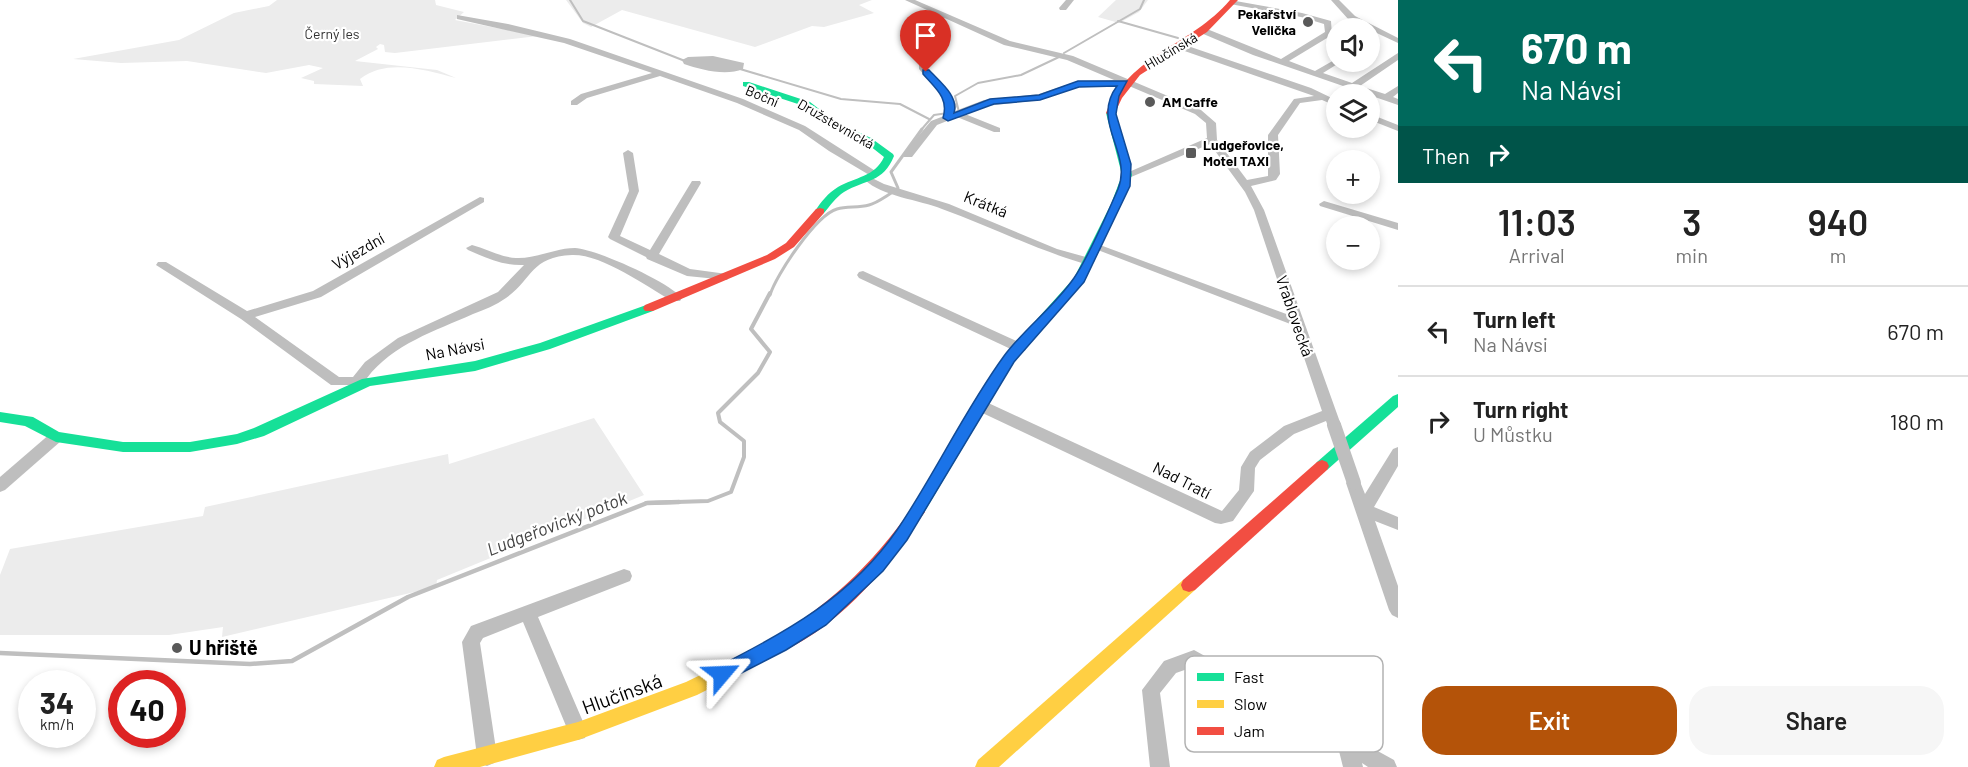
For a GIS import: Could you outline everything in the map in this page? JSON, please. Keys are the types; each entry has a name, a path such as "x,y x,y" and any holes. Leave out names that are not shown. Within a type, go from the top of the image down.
{"street":[{"name":"Vrablovecká","path":"909,0 1007,43 1070,58 1203,115 1213,126 1212,140 1244,184 1259,210 1296,322 1398,610"},
{"path":"1063,8 1070,0"},
{"path":"1335,0 1352,18 1398,41"},
{"name":"Hlučínská","path":"1124,83 1204,31 1224,16 1234,1"},
{"path":"1234,1 1328,23 1329,33 1282,62"},
{"name":"Boční","path":"460,17 567,41 740,101 802,128 872,177"},
{"path":"1204,31 1344,84"},
{"path":"1179,46 1326,98"},
{"path":"1356,84 1398,56"},
{"path":"922,67 949,98 952,106 948,115"},
{"path":"1316,74 1326,68"},
{"path":"574,103 580,94 662,73"},
{"path":"959,116 993,101 1040,97 1071,85 1124,83"},
{"path":"1124,83 1114,96 1111,114 1127,175 1212,140"},
{"name":"Družstevnická","path":"746,84 807,104 833,124 868,140 889,156 872,177"},
{"path":"1386,98 1398,89"},
{"path":"1380,96 1398,102"},
{"path":"1244,184 1265,181 1275,174 1273,135 1297,101 1326,98"},
{"path":"908,155 934,123 948,115 959,116 997,130"},
{"path":"1380,121 1398,128"},
{"path":"628,153 634,191 614,237 687,272 723,277"},
{"name":"Hlučínská","path":"444,767 578,731 680,693 780,644 836,607 878,566 902,536 980,405 1020,348 1069,293 1096,247 1127,175"},
{"name":"Krátká","path":"872,177 880,186 967,214 1053,251 1089,261"},
{"name":"Na Návsi","path":"0,417 28,421 56,436 141,449 219,443 259,432 362,382 485,363 545,346 676,298 771,257 790,245 834,194 847,186 872,177"},
{"path":"651,256 696,183"},
{"name":"Výjezdní","path":"245,316 316,294 480,200"},
{"path":"1324,204 1398,227"},
{"path":"1096,247 1296,322"},
{"path":"472,248 505,262 533,262 570,251 582,252 617,267 676,298"},
{"path":"162,265 245,316 336,382 362,382 366,368 399,344 424,330 500,297 533,262"},
{"path":"862,275 1020,348"},
{"path":"985,767 1398,399"},
{"name":"Nad Tratí","path":"980,405 1221,518 1227,518 1244,496 1248,467 1255,456 1289,430 1332,420"},
{"path":"0,486 56,436"},
{"path":"1398,453 1364,510 1398,524"},
{"path":"487,756 471,642 477,633 624,576"},
{"path":"528,613 578,731"},
{"path":"1160,767 1151,690 1170,667 1185,661"},
{"path":"1349,752 1353,767"},
{"path":"1362,752 1387,767"}],"green space":[{"name":"Černý les","path":"277,0 435,0 436,5 464,12 455,20 538,36 395,53 385,52 384,45 380,44 376,47 378,49 355,61 437,70 456,78 419,69 394,67 382,69 360,79 363,86 314,84 314,81 301,78 323,68 309,65 266,73 187,61 121,63 73,59 179,40 234,13 269,6"},
{"path":"566,0 872,0 859,5 874,13 824,27 812,26 755,47 622,10 591,27 583,23"},
{"path":"1116,0 1148,0 1139,12 1119,23 1098,17"},
{"path":"594,418 644,495 437,580 436,587 222,637 223,627 169,635 0,635 0,575 10,549 203,516 205,507 448,454 449,464"}],"shaded area":[{"path":"713,56 744,63 743,69 729,72 714,71 684,64 682,60 688,57"}],"waterway":[{"path":"570,0 583,21 685,61"},
{"name":"Ludgeřovický potok","path":"1119,21 1140,9 1144,0"},
{"name":"Ludgeřovický potok","path":"1064,53 1119,21"},
{"path":"1119,21 1178,38"},
{"name":"Ludgeřovický potok","path":"959,112 955,96 978,83 1021,75 1059,57"},
{"path":"740,69 841,99 900,104 929,119"},
{"name":"Ludgeřovický potok","path":"921,130 934,115 948,113"},
{"name":"Ludgeřovický potok","path":"898,188 891,172 922,129"},
{"name":"Ludgeřovický potok","path":"770,295 780,274 798,247 828,214 841,208 872,204 893,192"},
{"name":"Ludgeřovický potok","path":"646,503 708,501 731,492 744,457 744,441 720,422 718,413 758,373 770,352 751,329 770,293"},
{"name":"Ludgeřovický potok","path":"0,653 250,664 292,661 408,597 647,503 679,502"}],"traffic: fast":[{"path":"746,84 807,104 833,124 868,140 889,156 886,164 876,174 840,190 820,211"},
{"path":"917,512 1009,359 1079,279 1116,204 1127,175 1111,113"},
{"path":"0,417 28,421 56,437 123,447 190,447 237,439 259,432 367,382 475,366 545,346 649,308"},
{"path":"1322,466 1398,399"}],"traffic: slow":[{"path":"985,767 1189,585"},
{"path":"444,767 578,731 691,689 770,649"}],"traffic: jam":[{"path":"1111,113 1117,98 1136,74 1204,30 1234,0"},
{"path":"649,308 771,257 790,245 820,211"},
{"path":"1189,585 1322,466"},
{"path":"770,649 814,623 853,591 887,554 917,512"}],"place":[{"name":"Pekařství Velička","path":"1308,22"},
{"name":"AM Caffe","path":"1150,102"},
{"name":"Ludgeřovice, Motel TAXI","path":"1191,153"},
{"name":"U hřiště","path":"177,648"}],"route":[{"path":"722,674 820,620 878,566 902,536 1009,359 1079,279 1124,186 1127,175 1126,164 1114,131 1111,114 1114,96 1124,83 1109,81 1078,84 1040,97 993,101 959,116 948,118 952,106 949,98 926,72"}]}
